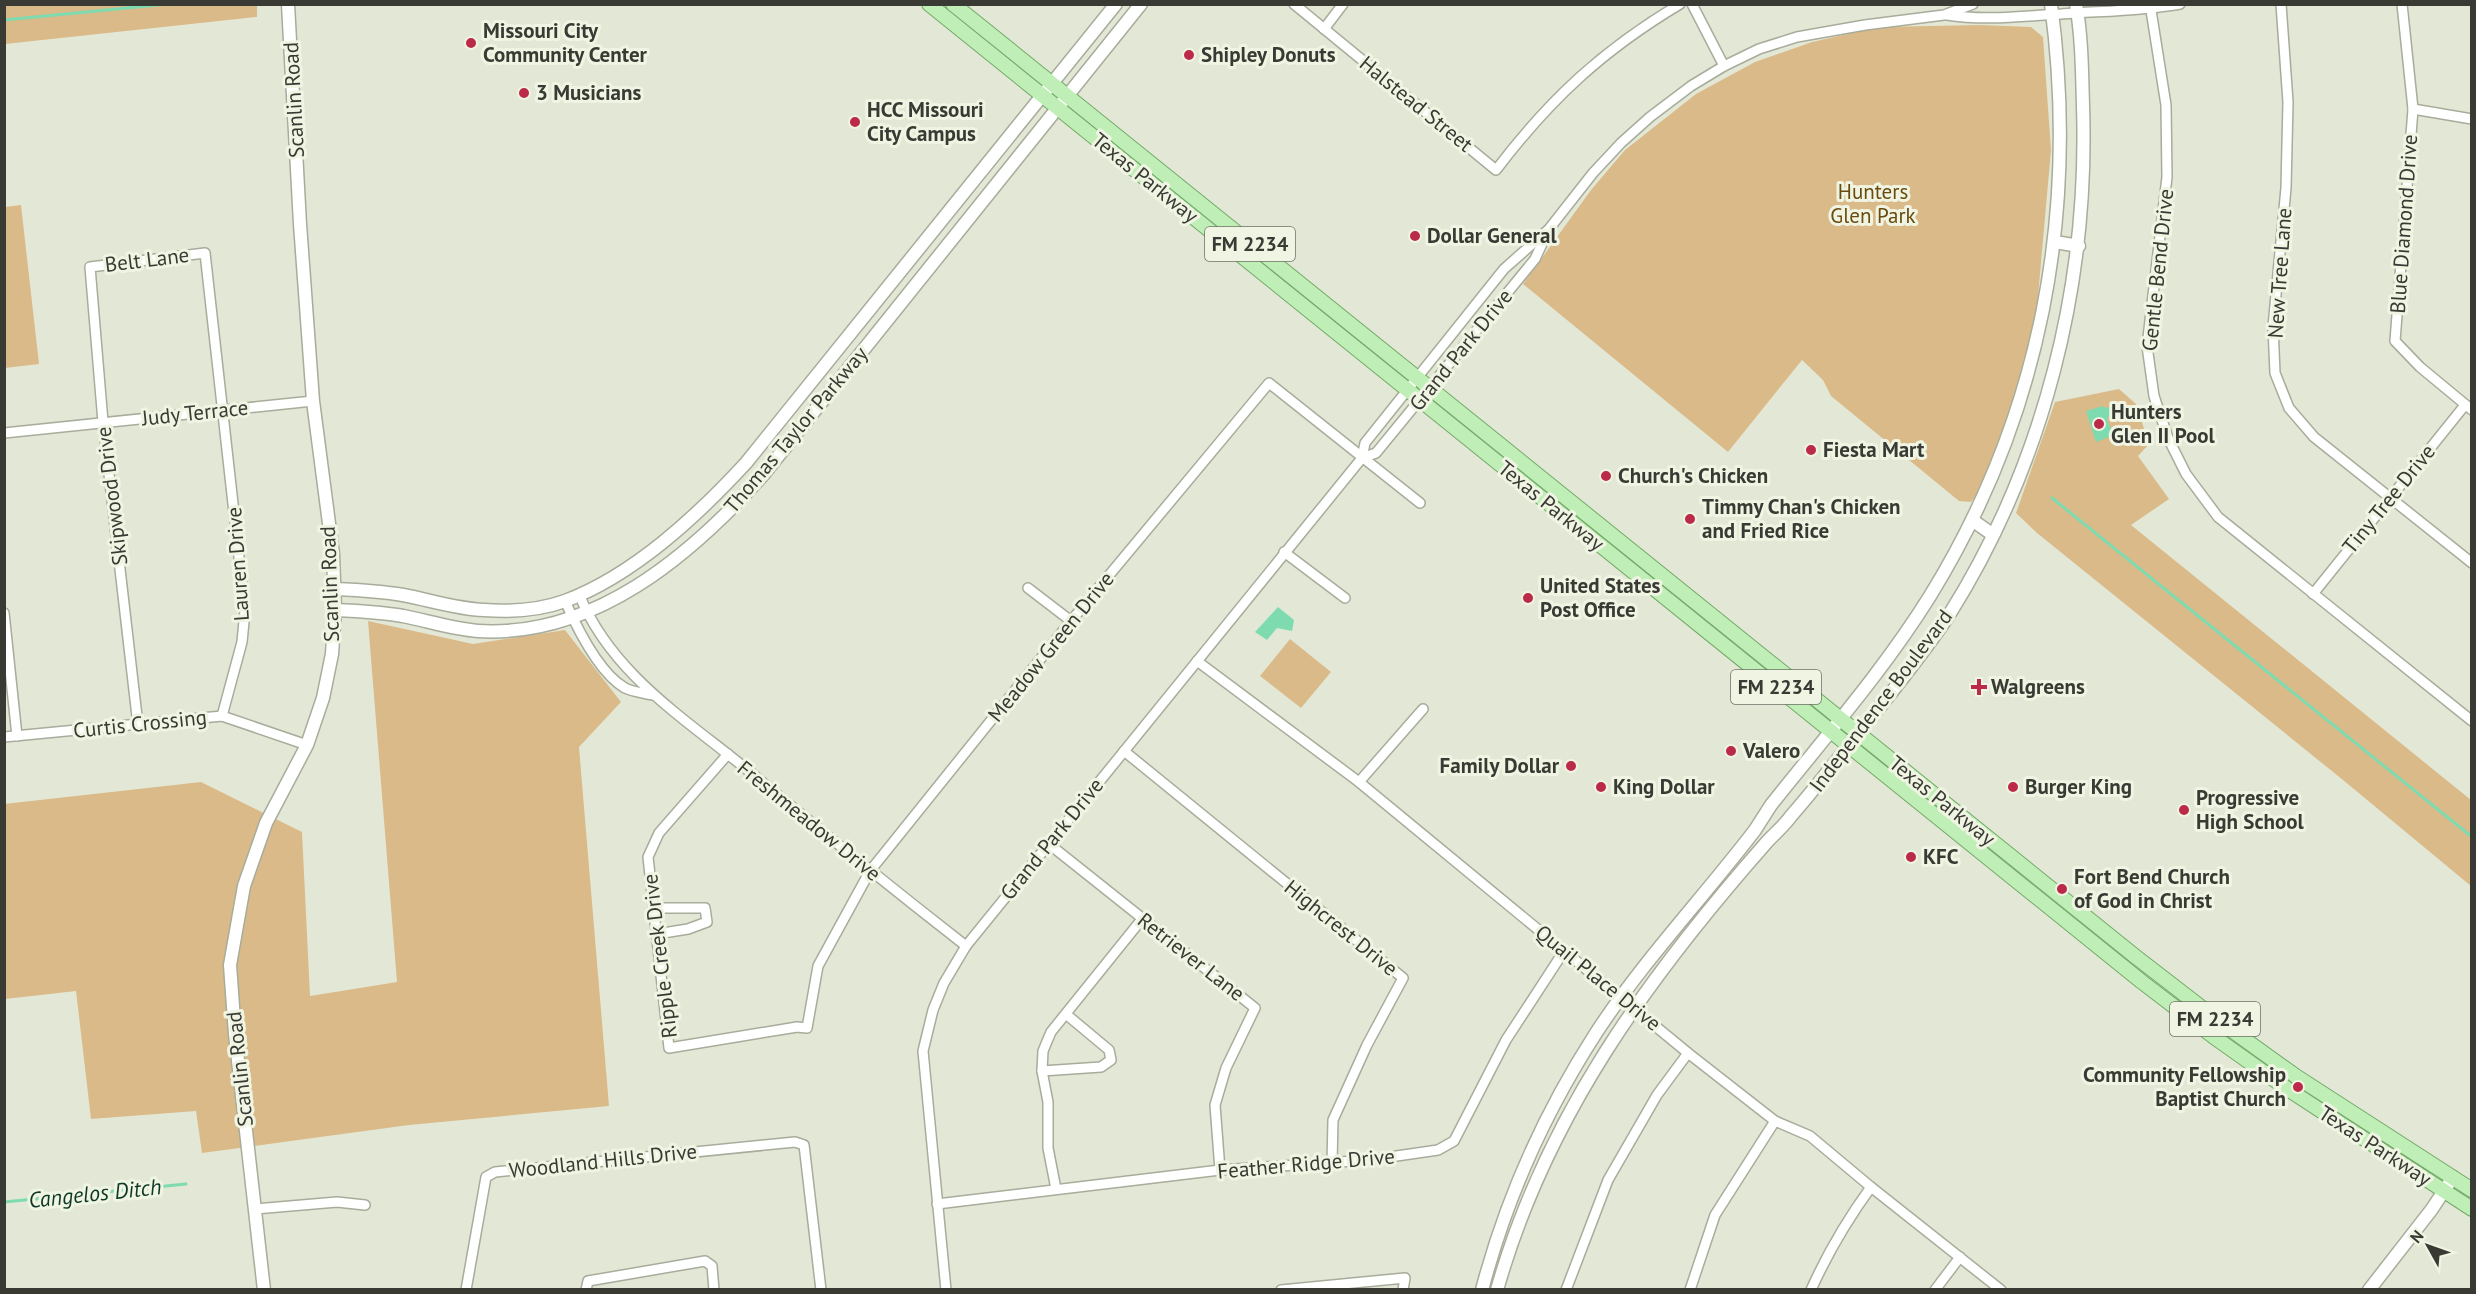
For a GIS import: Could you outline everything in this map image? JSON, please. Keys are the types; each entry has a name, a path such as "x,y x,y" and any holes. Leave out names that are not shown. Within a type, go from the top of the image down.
{"main road":[{"name":"Texas Parkway","path":"928,4 2038,899 2214,1037 2286,1088 2472,1209"},
{"name":"Texas Parkway","path":"953,4 2071,906 2224,1026 2322,1094 2472,1190"},
{"path":"1255,268 1265,256"},
{"path":"1541,498 1551,496 1562,505 1572,503"},
{"path":"1636,575 1649,576 1658,583 1671,582"},
{"path":"2038,899 2047,897 2059,906 2071,906"}],"street":[{"name":"Scanlin Road","path":"264,1290 235,1034 230,965 244,886 266,823 307,745 323,698 332,654 335,610 333,554 313,401 300,224 288,4"},
{"name":"Thomas Taylor Parkway","path":"335,589 385,592 483,610 512,611 565,601 646,554 677,530 746,463 1116,4"},
{"name":"Thomas Taylor Parkway","path":"335,610 390,614 477,631 545,627 589,612 658,571 744,496 1141,4"},
{"name":"Halstead Street","path":"1294,4 1496,170 1528,129 1572,82 1614,47 1680,4"},
{"path":"1324,29 1343,4"},
{"path":"1692,4 1724,66"},
{"name":"Grand Park Drive","path":"1362,458 1376,453 1430,388 1534,259 1549,230 1593,173 1650,117 1691,86 1759,49 1797,37 1944,15 1973,4"},
{"name":"Grand Park Drive","path":"1944,15 1968,18 2052,9 2150,7 2180,4"},
{"name":"New Tree Lane","path":"2281,4 2288,102 2286,188 2273,327 2276,373 2289,408 2314,437 2472,563"},
{"name":"Blue Diamond Drive","path":"2402,4 2413,109 2395,341 2420,367 2468,408"},
{"name":"Gentle Bend Drive","path":"2150,7 2166,105 2167,177 2146,346 2154,396 2168,438 2186,474 2218,517 2472,721"},
{"name":"Independence Boulevard","path":"1482,1290 1509,1202 1536,1142 1568,1080 1621,997 1736,855 1755,830 1770,804 1877,672 1909,628 1972,520 2009,435 2025,384 2042,318 2055,242 2061,170 2052,9"},
{"name":"Independence Boulevard","path":"1497,1290 1525,1205 1550,1149 1582,1088 1634,1007 1751,860 1789,820 1906,674 1948,615 1992,534 2018,478 2049,390 2067,319 2079,246 2085,156 2082,70 2076,9"},
{"path":"2413,109 2472,119"},
{"path":"944,217 960,230"},
{"name":"Grand Park Drive","path":"946,1290 923,1051 933,1010 944,983 966,946 1362,458 1365,443 1504,269 1549,230"},
{"path":"2055,242 2079,246"},
{"name":"Belt Lane","path":"90,267 205,253"},
{"name":"Lauren Drive","path":"205,253 245,611 242,642 222,716"},
{"name":"Skipwood Drive","path":"90,267 103,422 138,725"},
{"name":"Meadow Green Drive","path":"807,1028 818,966 870,871 1071,621 1269,383 1362,458"},
{"name":"Judy Terrace","path":"4,433 313,401"},
{"name":"Tiny Tree Drive","path":"2313,594 2391,497 2468,408"},
{"path":"1362,458 1420,502"},
{"path":"1972,520 1992,534"},
{"path":"1284,552 1345,598"},
{"path":"1028,588 1071,621"},
{"name":"Freshmeadow Drive","path":"579,594 604,640 652,695 966,946"},
{"name":"Freshmeadow Drive","path":"565,601 572,618 607,672 626,689 652,695"},
{"path":"4,613 17,736"},
{"name":"Quail Place Drive","path":"1197,661 1359,782 1688,1053 1775,1121 1810,1136 2001,1290"},
{"path":"1359,782 1422,709"},
{"name":"Curtis Crossing","path":"4,737 222,716 307,745"},
{"name":"Highcrest Drive","path":"1124,751 1403,978 1366,1045 1333,1120 1332,1163"},
{"name":"Ripple Creek Drive","path":"728,754 659,833 648,857 669,1048 807,1028"},
{"name":"Retriever Lane","path":"1048,844 1255,1008 1226,1068 1215,1105 1220,1170"},
{"path":"1736,855 1751,860"},
{"path":"654,908 705,908 707,922 688,929 657,934"},
{"path":"1056,1189 1048,1148 1048,1102 1042,1071 1043,1052 1051,1032 1142,919"},
{"name":"Feather Ridge Drive","path":"937,1204 1220,1170 1332,1163 1438,1150 1454,1141 1506,1040 1564,951"},
{"path":"1042,1071 1101,1067 1112,1060 1109,1050 1067,1015"},
{"path":"1566,1290 1608,1180 1657,1095 1688,1053"},
{"path":"1690,1290 1715,1215 1775,1121"},
{"name":"Woodland Hills Drive","path":"466,1290 486,1177 495,1172 795,1142 804,1145 821,1290"},
{"path":"1536,1142 1550,1149"},
{"path":"2369,1290 2445,1191 2453,1177"},
{"path":"1812,1290 1841,1229 1871,1187"},
{"path":"255,1209 337,1202 365,1205"},
{"path":"1935,1290 1960,1257"},
{"path":"586,1290 588,1281 705,1260 712,1266 714,1290"},
{"path":"1281,1290 1405,1278 1403,1290"}],"green space":[{"path":"4,5 257,5 257,17 5,44"},
{"name":"Hunters Glen Park","path":"1980,25 2031,27 2043,37 2051,150 2036,319 2012,418 1979,492 1971,502 1959,501 1831,396 1823,380 1802,360 1728,452 1523,284 1591,190 1625,150 1696,94 1755,62 1812,42 1879,27"},
{"path":"21,205 39,364 5,368 5,207"},
{"path":"2119,389 2136,404 2149,444 2138,456 2169,499 2131,525 2471,800 2471,886 2037,533 2016,513 2055,402"},
{"path":"368,621 473,644 565,630 621,702 579,747 609,1106 409,1125 202,1153 196,1111 91,1119 76,991 5,999 4,804 201,782 302,832 310,996 397,982"},
{"path":"1290,639 1331,672 1301,708 1260,676"}],"shaded area":[{"name":"Hunters Glen II Pool","path":"2103,406 2105,408 2113,406 2116,414 2108,417 2107,420 2114,435 2096,442 2086,411"},
{"path":"1278,607 1294,620 1292,631 1277,628 1267,640 1255,632"}],"waterway":[{"path":"4,20 168,4"},
{"path":"2052,498 2472,837"},
{"name":"Cangelos Ditch","path":"4,1202 186,1184"}],"place":[{"name":"Missouri City Community Center","path":"471,43"},
{"name":"Shipley Donuts","path":"1189,55"},
{"name":"3 Musicians","path":"524,93"},
{"name":"HCC Missouri City Campus","path":"855,122"},
{"name":"Dollar General","path":"1415,236"},
{"name":"Hunters Glen II Pool","path":"2099,424"},
{"name":"Fiesta Mart","path":"1811,450"},
{"name":"Church's Chicken","path":"1606,476"},
{"name":"Timmy Chan's Chicken and Fried Rice","path":"1690,519"},
{"name":"United States Post Office","path":"1528,598"},
{"name":"Walgreens","path":"1979,687"},
{"name":"Valero","path":"1731,751"},
{"name":"Family Dollar","path":"1571,766"},
{"name":"King Dollar","path":"1601,787"},
{"name":"Burger King","path":"2013,787"},
{"name":"Progressive High School","path":"2184,810"},
{"name":"KFC","path":"1911,857"},
{"name":"Fort Bend Church of God in Christ","path":"2062,889"},
{"name":"Community Fellowship Baptist Church","path":"2298,1087"}]}
